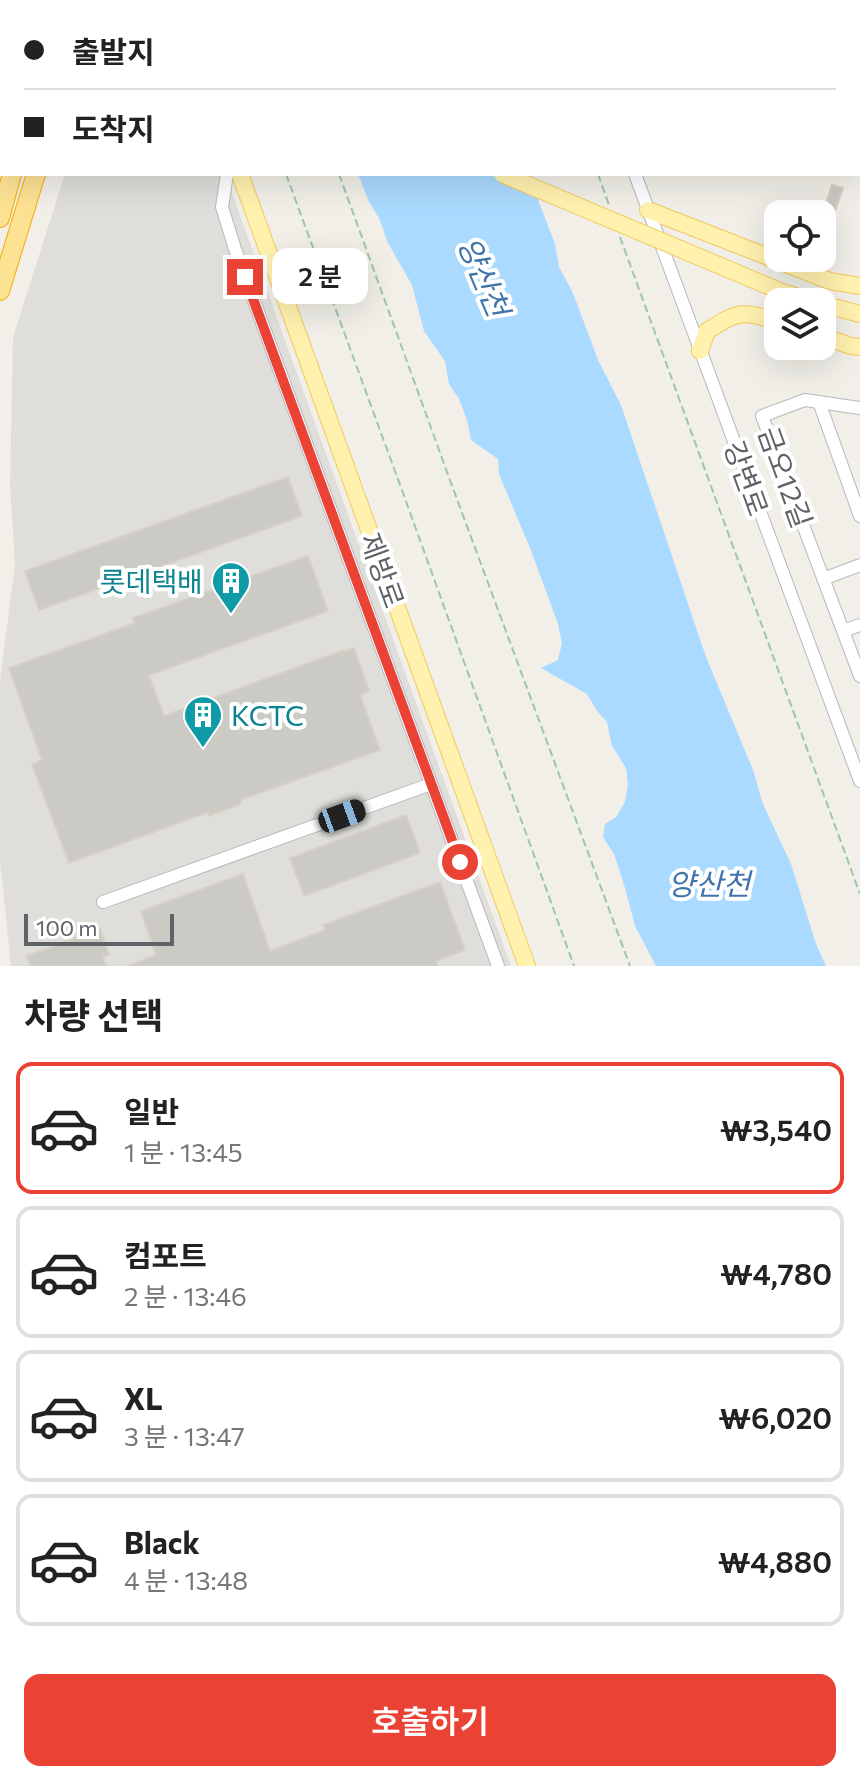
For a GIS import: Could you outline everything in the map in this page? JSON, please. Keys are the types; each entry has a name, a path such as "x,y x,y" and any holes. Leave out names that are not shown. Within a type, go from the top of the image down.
{"highway":[{"path":"0,218 11,176"},
{"path":"0,291 35,176"}],"main road":[{"name":"제방로","path":"241,176 527,966"},
{"path":"507,176 773,288"},
{"path":"648,210 830,281 860,286"},
{"path":"836,308 860,314"},
{"path":"700,351 707,331 733,315 753,314 764,318"},
{"path":"836,341 860,347"}],"street":[{"path":"227,176 222,207 235,249 498,966"},
{"name":"강변로","path":"636,176 860,781"},
{"name":"금오12길","path":"860,408 805,400 762,416 860,676"},
{"path":"819,402 860,516"},
{"path":"823,579 860,565"},
{"path":"843,631 860,625"},
{"path":"103,902 431,784"}],"path":[{"path":"287,176 574,966"},
{"path":"340,176 630,966"},
{"path":"599,176 608,204"},
{"path":"619,233 860,894"}],"shaded area":[{"path":"64,176 226,176 511,966 11,966 0,860 0,681 15,564 10,487 13,337"}],"water":[{"name":"양산천","path":"359,176 529,176 555,244 559,267 573,293 598,360 621,405 706,657 753,770 763,804 791,864 826,966 656,966 635,926 614,854 603,837 605,824 616,817 625,802 628,784 626,768 612,746 607,722 587,694 541,668 558,660 562,643 530,548 499,474 498,459 471,440 459,399 449,384 445,361 424,331 412,285"}],"building":[{"path":"832,185 843,188 836,208 836,200 827,200"},
{"path":"288,477 302,516 39,610 25,571"},
{"path":"308,556 328,611 149,675 164,716 354,648 369,691 360,695 380,750 240,800 241,804 209,816 208,812 69,863 32,764 42,760 9,668 135,623 133,618"},
{"path":"406,815 420,853 304,896 290,858"},
{"path":"243,874 270,951 325,930 323,925 440,882 465,950 436,961 438,966 128,966 156,955 141,911"},
{"path":"100,929 109,955 103,957 106,966 30,966 27,956"}],"place":[{"name":"롯데택배","path":"231,615"},
{"name":"KCTC","path":"203,749"}],"route":[{"path":"245,277 460,862"}]}
